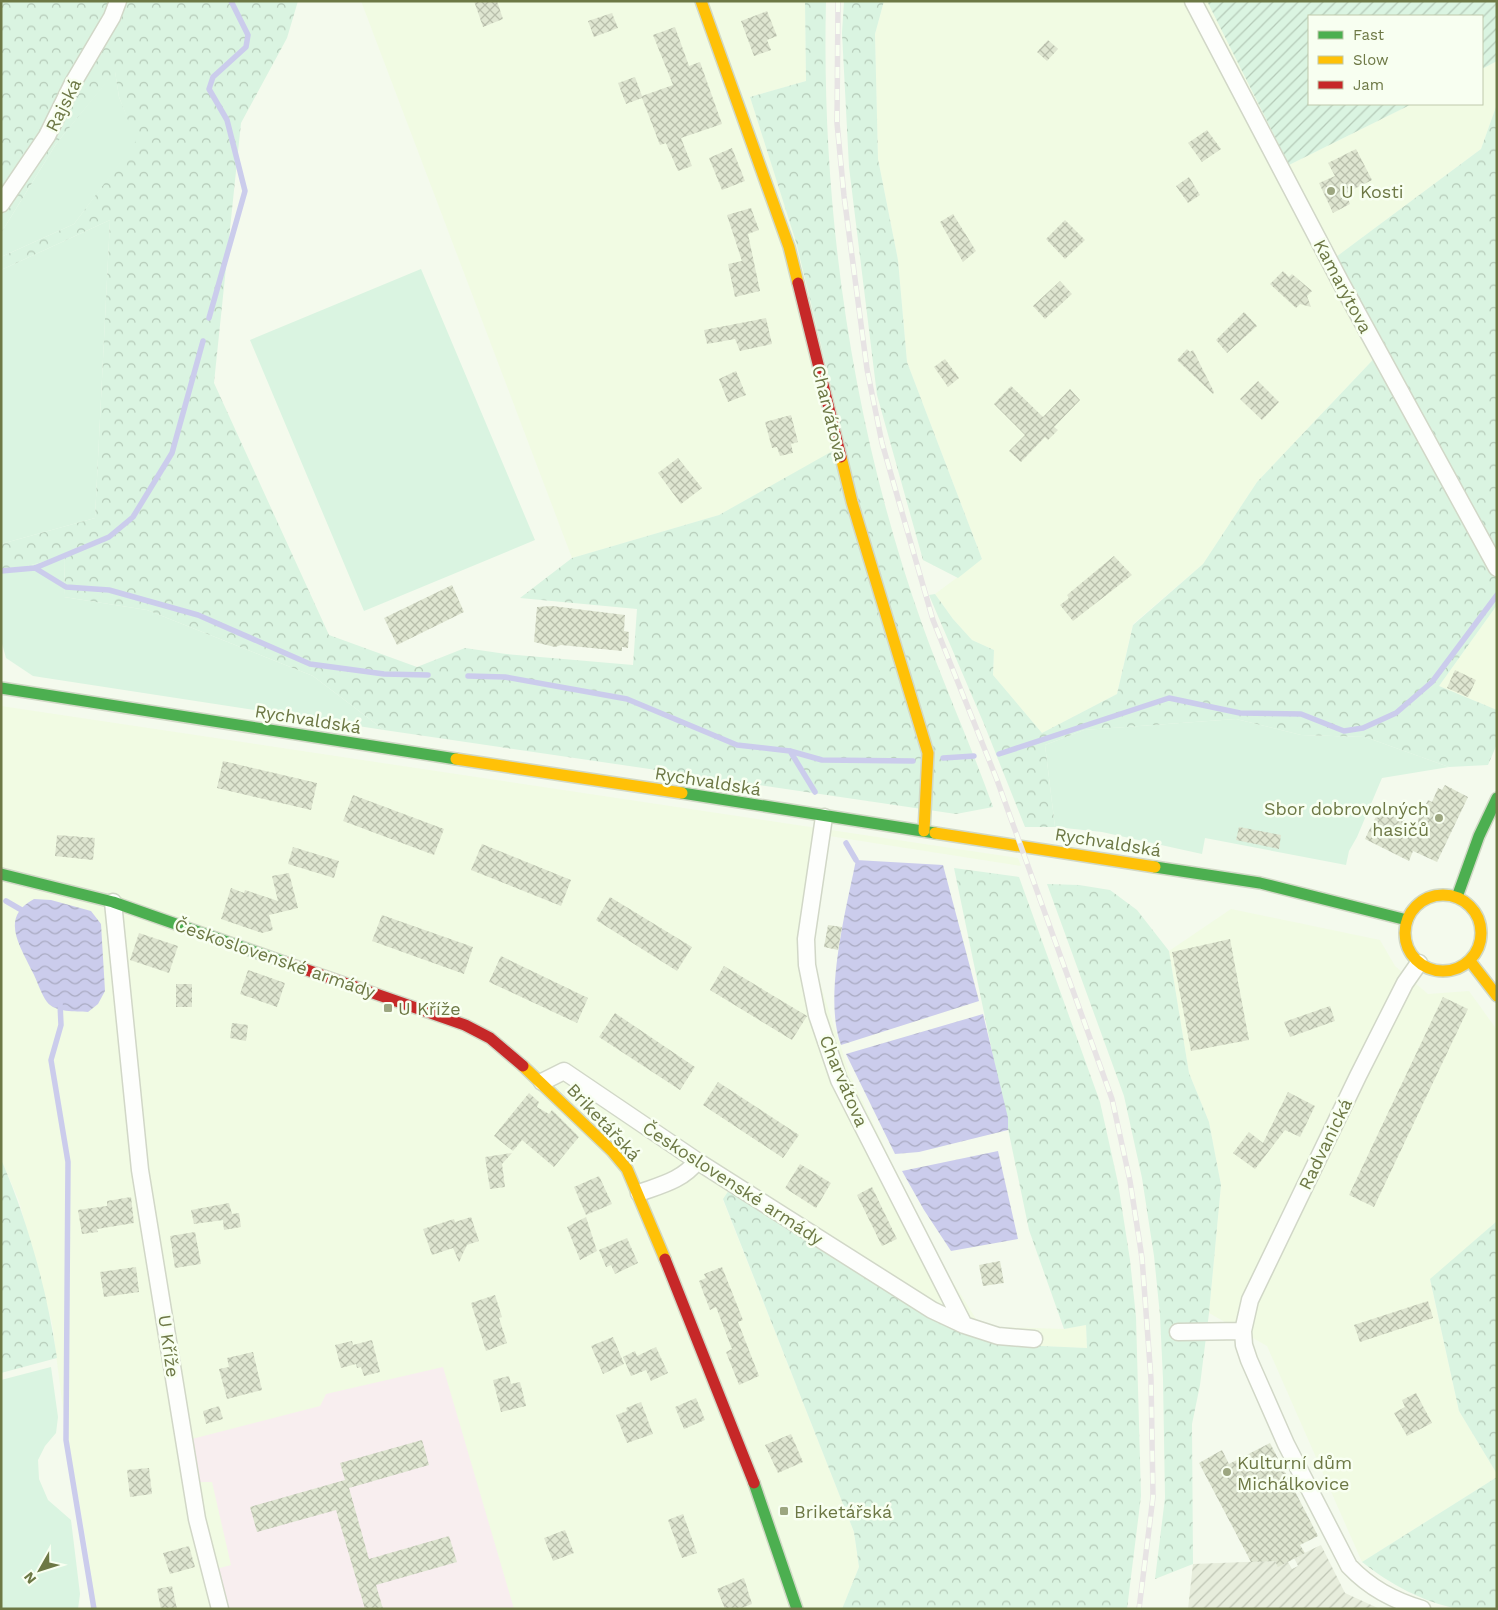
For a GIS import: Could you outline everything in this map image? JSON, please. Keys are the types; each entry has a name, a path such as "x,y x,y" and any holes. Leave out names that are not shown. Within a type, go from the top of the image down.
{"street":[{"name":"Rajská","path":"1,204 46,136 72,84 112,16 118,1"},
{"name":"Charvátova","path":"701,1 789,246 852,502 928,753 924,831"},
{"name":"Kamarýtova","path":"1194,1 1341,283 1497,568"},
{"name":"Rychvaldská","path":"1,688 824,817 1260,883 1407,920"},
{"path":"1456,897 1479,836 1497,798"},
{"name":"Charvátova","path":"824,817 806,939 807,965 817,1014 839,1080 964,1325"},
{"name":"Československé armády","path":"1,874 28,879 114,902 465,1025 490,1038 542,1082 564,1071 697,1161 932,1310 964,1325 998,1336 1034,1339"},
{"path":"1438,894 1456,897 1470,905 1477,914 1482,938 1478,950 1470,962 1460,968 1446,972 1431,970 1419,963 1411,954 1404,932 1407,920 1415,906 1428,897 1438,894"},
{"name":"U Kříže","path":"114,902 140,1170 197,1520 220,1609"},
{"path":"1470,962 1497,996"},
{"name":"Radvanická","path":"1243,1330 1250,1300 1362,1068 1405,983 1419,963"},
{"name":"Briketářská","path":"542,1082 612,1151 627,1169 639,1193 758,1492 797,1609"},
{"path":"639,1193 680,1177 690,1171 697,1161"},
{"path":"1178,1332 1243,1330 1244,1345 1249,1360 1286,1444 1349,1566 1362,1581 1383,1594 1422,1609"}],"shaded area":[{"path":"361,1 805,1 806,81 750,97 796,242 845,445 719,515 572,558"},
{"path":"884,1 1207,1 1289,165 1410,105 1483,105 1483,68 1497,61 1497,104 1481,149 1336,257 1386,346 1257,482 1203,564 1133,624 1117,694 1042,733 993,675 994,650 972,640 953,619 935,594 982,559 907,362 898,260 878,159 875,34"},
{"path":"1497,605 1497,710 1439,686"},
{"path":"1,706 1018,858 1021,866 829,836 812,959 850,1075 937,1257 978,1322 997,1327 1064,1329 1086,1325 1087,1348 1042,1346 980,1338 944,1325 729,1190 723,1200 854,1532 859,1567 842,1609 93,1609 88,1551 66,1432 52,1323 19,1201 1,1159"},
{"path":"1231,909 1380,940 1395,966 1428,994 1469,991 1497,1030 1497,1221 1430,1280 1459,1411 1497,1477 1362,1562 1267,1346 1209,1313 1221,1185 1209,1122 1189,1073 1169,951"},
{"path":"443,1367 514,1609 227,1609 216,1569 231,1565 212,1482 194,1482 188,1440 320,1406 326,1394"},
{"path":"1321,1545 1345,1593 1380,1609 1188,1609 1193,1564 1275,1561 1278,1566 1288,1562 1292,1569 1298,1566 1294,1558"}],"green space":[{"path":"1,1 298,1 287,38 241,123 214,383 329,635 417,667 465,648 506,654 633,665 637,609 520,598 572,558 719,515 845,444 796,242 750,97 806,81 805,1 826,1 829,159 846,317 860,395 877,473 898,549 922,624 993,807 956,814 384,730 313,676 147,610 64,597 65,556 1,573 1,544 95,518 110,220 1,270 1,257 74,224 136,141 119,97 115,72 56,144 1,233"},
{"path":"844,1 884,1 875,34 878,159 898,260 907,362 982,559 958,578 923,560 877,395 849,167 842,33"},
{"path":"1207,1 1497,1 1497,61 1483,68 1483,15 1308,15 1308,105 1410,105 1289,165"},
{"path":"115,71 119,97 137,141 74,224 1,257 1,233 56,144"},
{"path":"1497,104 1497,605 1439,686 1497,710 1497,744 1488,765 1449,767 1365,737 1301,735 1236,719 1084,730 1045,745 1055,827 1025,827 929,595 935,594 953,619 972,640 994,650 993,675 1042,733 1117,694 1133,625 1203,564 1257,482 1386,346 1336,257 1481,149"},
{"path":"110,220 95,518 1,544 1,270"},
{"path":"421,269 535,540 364,611 250,340"},
{"path":"65,556 64,597 147,610 313,676 384,730 33,676 6,658 1,640 1,573"},
{"path":"1236,719 1301,735 1365,737 1449,767 1382,778 1357,837 1349,851 1346,865 1205,838 1202,854 1102,832 1055,827 1045,745 1084,730"},
{"path":"954,868 1019,877 1100,1102 1118,1183 1130,1260 1136,1317 1141,1496 1127,1609 842,1609 859,1567 854,1532 723,1199 729,1190 944,1325 980,1338 1042,1346 1087,1348 1086,1325 1064,1329 1029,1230"},
{"path":"1047,884 1079,885 1110,890 1137,910 1169,951 1189,1073 1209,1122 1221,1185 1209,1313 1200,1385 1192,1424 1193,1564 1155,1579 1165,1498 1163,1379 1160,1315 1154,1256 1142,1178 1124,1096"},
{"path":"1,1159 28,1232 48,1307 57,1358 1,1373"},
{"path":"1497,1221 1497,1474 1459,1411 1430,1279"},
{"path":"51,1367 58,1417 56,1433 45,1446 38,1460 39,1479 48,1500 71,1520 80,1594 78,1609 1,1609 1,1380"},
{"path":"1497,1477 1497,1609 1458,1609 1432,1602 1395,1585 1362,1562"}],"water":[{"path":"856,860 943,865 979,1001 841,1045 836,1025 834,1003 835,979 842,928"},
{"path":"34,899 51,900 91,911 101,924 105,991 98,1004 88,1012 66,1011 55,1008 47,1002 43,995 15,932 18,914 24,906"},
{"path":"983,1014 1008,1118 1008,1130 919,1152 895,1154 846,1054"},
{"path":"998,1151 1018,1239 951,1251 924,1210 902,1171"}],"building":[{"path":"474,1 497,1 503,19 483,27"},
{"path":"767,11 777,36 767,40 771,50 754,56 741,21"},
{"path":"612,13 618,28 594,37 588,21"},
{"path":"675,27 689,66 700,62 722,124 681,138 692,166 678,171 666,143 660,145 642,98 626,104 618,83 635,77 642,96 673,85 653,35"},
{"path":"1048,40 1058,49 1047,61 1037,52"},
{"path":"1207,130 1221,149 1202,162 1188,143"},
{"path":"732,148 745,181 722,190 709,158"},
{"path":"1356,149 1372,180 1346,193 1350,204 1333,213 1319,183 1335,176 1328,163"},
{"path":"1189,177 1200,195 1188,203 1176,186"},
{"path":"751,208 759,230 748,234 760,291 735,297 728,264 742,261 727,215"},
{"path":"953,214 976,251 963,262 940,222"},
{"path":"1065,220 1085,240 1065,259 1046,239"},
{"path":"1283,271 1289,277 1292,274 1312,291 1307,296 1311,307 1300,304 1296,308 1270,284"},
{"path":"1060,281 1072,294 1045,319 1033,306"},
{"path":"1244,312 1257,326 1227,353 1216,340"},
{"path":"766,318 772,344 740,351 735,339 707,344 704,330"},
{"path":"1187,349 1190,352 1193,350 1214,392 1213,394 1177,360"},
{"path":"945,359 959,378 948,387 934,367"},
{"path":"736,371 746,395 728,402 719,379"},
{"path":"1258,381 1279,402 1262,420 1240,399"},
{"path":"1011,386 1043,417 1070,389 1080,400 1054,427 1058,430 1048,440 1045,437 1021,462 1009,451 1025,435 994,404"},
{"path":"791,415 798,442 791,444 793,453 780,456 777,447 772,448 765,422"},
{"path":"678,458 702,488 681,504 658,473"},
{"path":"1114,556 1132,575 1073,621 1060,605 1069,598 1067,595"},
{"path":"452,585 464,612 397,645 384,618"},
{"path":"552,606 625,615 624,631 629,632 628,648 622,647 622,651 561,645 555,647 534,642 537,607"},
{"path":"1455,670 1476,680 1468,697 1447,688"},
{"path":"223,761 317,783 311,810 217,788"},
{"name":"Sbor dobrovolných hasičů","path":"1445,785 1468,797 1437,862 1413,851 1409,861 1365,839 1380,808 1415,826 1428,800 1432,802 1438,788 1442,790"},
{"path":"353,795 444,829 434,855 343,821"},
{"path":"1239,827 1281,835 1279,849 1236,840"},
{"path":"57,835 95,838 93,860 55,856"},
{"path":"482,844 571,880 561,906 471,870"},
{"path":"293,847 339,861 334,878 288,864"},
{"path":"289,873 298,908 269,915 273,930 262,933 221,919 231,888 244,893 245,890 278,901 272,876"},
{"path":"610,897 692,947 677,971 596,920"},
{"path":"382,915 473,947 464,974 372,941"},
{"path":"828,925 842,927 838,950 824,947"},
{"path":"139,933 178,946 169,973 130,960"},
{"path":"1230,939 1249,1040 1191,1051 1172,952"},
{"path":"501,956 588,998 577,1023 489,982"},
{"path":"724,966 807,1016 792,1040 710,990"},
{"path":"248,970 285,983 277,1007 240,994"},
{"path":"176,984 192,984 192,1007 176,1007"},
{"path":"1443,997 1468,1009 1374,1207 1349,1195"},
{"path":"1330,1006 1335,1021 1290,1037 1284,1022"},
{"path":"615,1013 695,1067 680,1090 599,1037"},
{"path":"232,1023 248,1025 246,1041 230,1038"},
{"path":"718,1082 799,1135 783,1158 703,1105"},
{"path":"1288,1092 1315,1106 1300,1137 1285,1130 1255,1169 1233,1153 1249,1132 1263,1143"},
{"path":"529,1093 539,1102 537,1107 549,1114 552,1110 579,1137 554,1167 522,1140 513,1151 494,1136"},
{"path":"512,1153 502,1164 505,1187 490,1189 485,1157"},
{"path":"800,1164 831,1183 816,1208 785,1188"},
{"path":"599,1176 612,1204 586,1215 574,1187"},
{"path":"872,1187 897,1239 882,1246 857,1195"},
{"path":"131,1197 134,1223 97,1229 98,1232 82,1234 78,1210 107,1206 107,1201"},
{"path":"229,1203 232,1214 239,1213 241,1227 224,1230 223,1220 194,1224 191,1210"},
{"path":"471,1217 479,1241 467,1245 459,1262 453,1248 432,1255 423,1229 454,1219 455,1222"},
{"path":"586,1217 597,1251 580,1260 567,1227"},
{"path":"195,1232 201,1264 175,1268 170,1236"},
{"path":"627,1238 638,1263 615,1274 611,1265 606,1267 599,1250"},
{"path":"1000,1261 1004,1283 983,1286 979,1265"},
{"path":"136,1267 139,1292 104,1297 100,1272"},
{"path":"722,1267 743,1320 738,1322 759,1376 739,1385 726,1352 732,1349 716,1307 710,1310 699,1281 706,1278 704,1274"},
{"path":"495,1295 502,1317 499,1318 507,1343 486,1351 471,1303"},
{"path":"1428,1301 1433,1318 1360,1342 1354,1325"},
{"path":"613,1337 624,1364 603,1374 591,1346"},
{"path":"372,1340 380,1372 364,1376 361,1367 357,1368 356,1364 341,1368 335,1345 352,1341 353,1345"},
{"path":"656,1347 668,1373 651,1381 646,1370 631,1376 623,1357 635,1351 637,1356"},
{"path":"253,1352 262,1390 227,1399 219,1369 229,1367 227,1358"},
{"path":"509,1376 511,1384 520,1382 526,1406 501,1412 493,1380"},
{"path":"1416,1393 1432,1423 1407,1436 1394,1413 1405,1407 1402,1400"},
{"path":"696,1398 705,1420 684,1429 675,1407"},
{"path":"641,1402 653,1434 627,1443 616,1415 627,1411 626,1408"},
{"path":"219,1406 223,1419 206,1424 203,1411"},
{"path":"791,1434 803,1462 778,1473 765,1445"},
{"path":"422,1440 429,1465 349,1488 369,1559 449,1536 457,1562 376,1585 383,1609 365,1609 336,1510 257,1532 250,1507 345,1480 340,1463"},
{"path":"1270,1443 1318,1536 1300,1545 1305,1553 1278,1567 1275,1561 1251,1562 1199,1463 1222,1450 1229,1464"},
{"path":"149,1468 152,1494 130,1497 127,1470"},
{"path":"683,1514 697,1553 682,1558 668,1520"},
{"path":"565,1530 574,1553 553,1561 544,1538"},
{"path":"189,1546 195,1567 170,1574 163,1553"},
{"path":"744,1578 752,1604 739,1609 725,1609 717,1589"},
{"path":"172,1586 177,1609 161,1609 157,1589"}],"waterway":[{"path":"209,318 245,191 227,120 209,89 213,77 246,47 248,35 231,1"},
{"path":"1,571 35,568 109,537 133,517 172,453 203,341"},
{"path":"35,568 66,587 109,590 198,615 310,664 384,674 428,675"},
{"path":"999,754 1169,698 1240,713 1301,714 1344,731 1363,728 1396,713 1432,682 1497,595"},
{"path":"468,676 505,677 627,699 737,745 790,751 822,760 913,761"},
{"path":"790,751 815,792"},
{"path":"943,758 974,756"},
{"path":"846,843 856,860"},
{"path":"6,901 25,912"},
{"path":"60,1003 61,1025 51,1060 68,1162 66,1440 94,1609"}],"railway":[{"path":"838,1 837,123 844,196 867,369 882,443 933,620 997,780 1112,1099 1130,1181 1142,1258 1151,1379 1153,1497 1139,1609"}],"traffic: fast":[{"path":"1,688 456,759"},
{"path":"682,793 935,833"},
{"path":"1457,897 1479,836 1497,798"},
{"path":"1155,867 1260,883 1407,920"},
{"path":"1,874 113,902 284,962"},
{"path":"754,1483 797,1609"}],"traffic: slow":[{"path":"701,1 789,247 798,283"},
{"path":"841,457 852,502 928,753 924,831"},
{"path":"456,759 682,793"},
{"path":"935,833 1155,867"},
{"path":"1451,895 1464,901 1475,912 1481,925 1481,933 1479,948 1464,965 1451,971 1435,971 1422,965 1407,948 1405,925 1411,912 1428,897 1451,895"},
{"path":"1470,961 1497,996"},
{"path":"523,1066 612,1151 627,1169 665,1259"}],"traffic: jam":[{"path":"798,283 841,457"},
{"path":"284,962 465,1025 490,1038 523,1066"},
{"path":"665,1259 754,1483"}],"place":[{"name":"U Kosti","path":"1331,191"},
{"name":"Sbor dobrovolných hasičů","path":"1439,818"},
{"name":"U Kříže","path":"388,1008"},
{"name":"Kulturní dům Michálkovice","path":"1227,1472"},
{"name":"Briketářská","path":"784,1511"}]}
